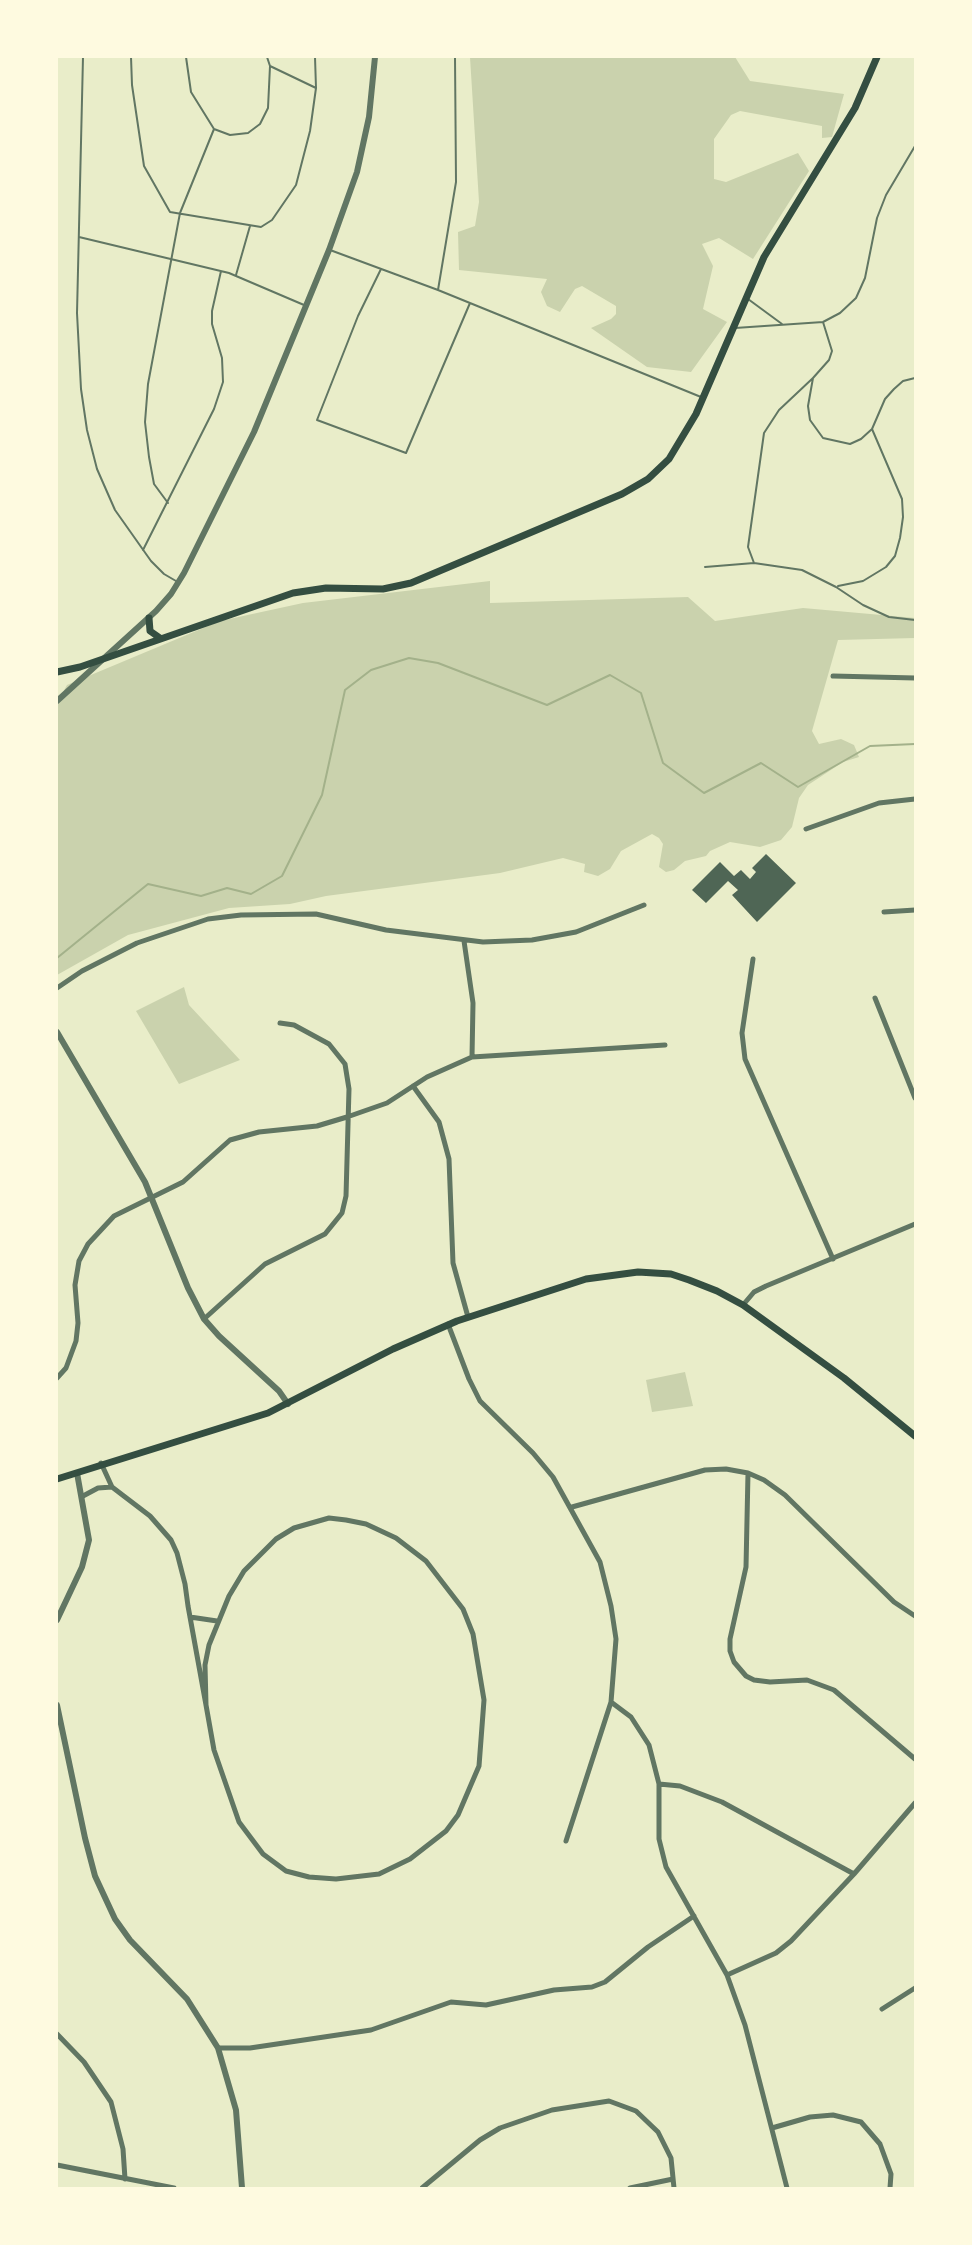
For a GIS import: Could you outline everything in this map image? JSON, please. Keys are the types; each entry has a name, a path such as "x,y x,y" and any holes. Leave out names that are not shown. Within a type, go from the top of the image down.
{"main road":[{"path":"57,672 100,660 293,592 326,588 383,589 411,583 643,483 666,463 704,398 764,257 860,99 877,57"},
{"path":"149,618 150,631 160,638"},
{"path":"57,1479 101,1463 215,1431 288,1404 393,1349 448,1324 586,1279 638,1272 671,1274 717,1291 742,1305 844,1378 915,1436"}],"street":[{"path":"57,701 162,605 178,583 254,432 329,250 361,159 369,117 375,57"},
{"path":"833,676 915,678"},
{"path":"806,829 879,803 915,799"},
{"path":"57,988 82,971 137,943 208,919 241,915 316,915 386,930 464,941 532,940 576,933 644,905"},
{"path":"884,912 915,910"},
{"path":"464,941 473,1003 472,1057"},
{"path":"753,959 742,1033 745,1059 833,1259"},
{"path":"875,998 915,1098"},
{"path":"204,1319 265,1264 325,1234 342,1213 348,1169 349,1089 345,1064 338,1053 312,1033 280,1023"},
{"path":"57,1032 128,1149 153,1198 188,1288 204,1319 219,1336 279,1391 288,1404"},
{"path":"57,1378 66,1368 76,1341 78,1323 75,1284 79,1261 100,1228 134,1204 153,1198 183,1182 230,1140 241,1135 317,1126 347,1117 387,1102 447,1067 472,1057 610,1051 664,1045"},
{"path":"413,1086 439,1122 449,1159 453,1263 468,1317"},
{"path":"742,1305 754,1292 766,1286 915,1224"},
{"path":"448,1324 480,1401 533,1453 553,1477 572,1507 600,1562 611,1606 616,1639 611,1702 566,1841"},
{"path":"101,1463 112,1487 150,1516 171,1540 183,1576 214,1750 226,1788 248,1836 263,1854 286,1870 309,1876 357,1877 379,1874 410,1859 446,1831 459,1815 479,1766 484,1700 473,1634 463,1609 426,1561 396,1538 366,1524 328,1518 294,1528 276,1539 244,1571 217,1621 206,1665 206,1705"},
{"path":"572,1507 705,1470 726,1469 748,1473 765,1480 785,1495 894,1602 915,1616"},
{"path":"57,1620 87,1554 88,1540 83,1496 77,1473"},
{"path":"748,1473 746,1567 730,1639 730,1651 734,1662 746,1676 754,1680 807,1680 834,1690 915,1759"},
{"path":"83,1496 98,1488 112,1487"},
{"path":"190,1617 217,1621"},
{"path":"611,1702 622,1708 640,1728 649,1745 659,1784 659,1839 666,1867 727,1975 745,2025 787,2188"},
{"path":"57,1705 84,1838 96,1876 115,1918 130,1940 187,1999 218,2048 236,2110 242,2188"},
{"path":"659,1784 680,1786 722,1802 854,1874"},
{"path":"727,1975 776,1953 791,1941 854,1874 915,1803"},
{"path":"218,2048 250,2048 371,2030 452,2002 486,2005 554,1990 592,1987 605,1982 648,1947 694,1917"},
{"path":"882,2009 915,1988"},
{"path":"57,2034 84,2062 111,2102 123,2149 125,2179"},
{"path":"422,2188 480,2140 500,2128 552,2110 609,2101 636,2111 658,2132 671,2158 674,2188"},
{"path":"772,2128 810,2117 833,2115 861,2122 880,2144 891,2174 890,2188"},
{"path":"57,2165 174,2188"},
{"path":"630,2188 673,2179"}],"lane":[{"path":"83,57 78,347 87,430 97,469 115,510 143,550 164,574 178,583"},
{"path":"131,57 132,85 144,166 170,212 261,227 272,220 296,185 310,131 315,88 315,57"},
{"path":"186,57 191,92 214,129 230,135 248,133 260,124 268,108 270,66 267,57"},
{"path":"438,290 456,182 455,57"},
{"path":"270,66 315,88"},
{"path":"168,503 154,484 145,422 158,322 180,213 214,129"},
{"path":"734,328 823,321 840,313 856,298 865,278 877,218 886,195 915,146"},
{"path":"236,275 250,226"},
{"path":"79,237 236,275 307,306"},
{"path":"329,250 438,290 704,398"},
{"path":"381,269 358,316 317,420 406,453 470,303"},
{"path":"143,550 214,409 223,382 222,358 212,317 221,271"},
{"path":"746,298 782,324"},
{"path":"754,563 748,547 764,433 779,410 829,360 832,351 823,321"},
{"path":"813,378 809,393 810,420 823,438 850,444 861,439 872,429 885,399 894,389 903,381 915,378"},
{"path":"837,587 862,581 886,567 895,556 900,538 903,517 902,498 872,429"},
{"path":"705,567 754,563 802,570 837,587 863,605 889,617 915,620"}],"green space":[{"path":"470,57 735,57 750,81 844,94 832,137 822,138 822,126 740,111 731,115 714,139 714,179 726,182 798,153 809,171 753,259 719,238 702,244 713,266 703,309 727,322 691,372 647,367 591,328 611,319 616,314 616,306 582,286 575,289 560,312 547,306 541,292 547,279 459,270 458,232 475,226 479,202"},
{"path":"490,581 490,603 688,597 715,621 803,608 915,618 915,638 838,640 812,731 819,744 841,739 854,745 859,757 843,762 808,785 799,798 792,827 781,840 760,847 730,842 710,851 706,856 685,861 674,870 666,872 659,867 663,844 652,834 621,851 610,869 598,876 584,872 585,864 563,858 500,873 326,896 290,904 229,908 128,935 57,975 57,703 67,685 220,621 303,603"},
{"path":"184,987 189,1005 240,1060 179,1084 136,1011"},
{"path":"685,1372 693,1406 652,1412 646,1380"}],"building":[{"path":"766,854 796,883 757,922 732,895 738,890 728,881 706,903 692,890 720,862 734,876 741,870 750,879 756,872 752,868"}],"waterway":[{"path":"57,958 148,884 201,896 227,888 251,894 282,876 322,795 345,690 371,670 409,658 438,663 547,705 610,675 641,693 663,763 704,793 761,763 798,787 870,746 915,744"}]}
